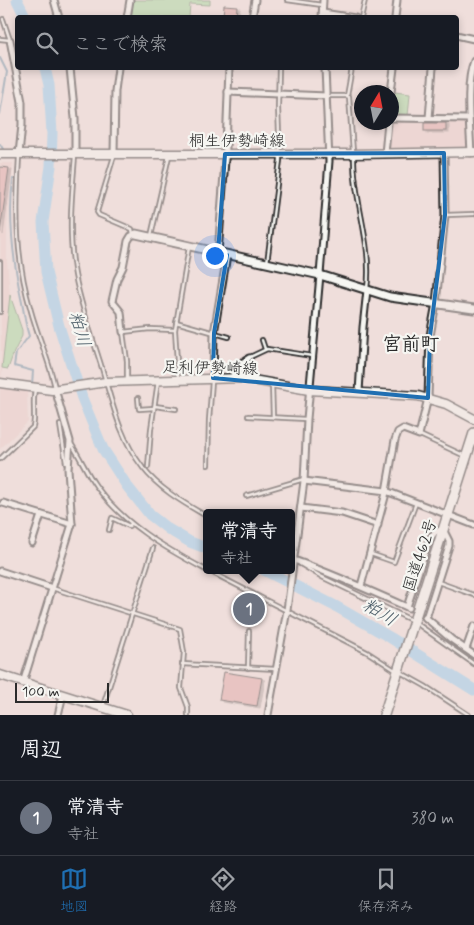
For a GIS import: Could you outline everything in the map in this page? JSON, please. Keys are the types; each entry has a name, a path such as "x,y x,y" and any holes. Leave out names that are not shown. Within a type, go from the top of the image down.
{"highway":[{"name":"国道462号","path":"384,715 474,433"}],"main road":[{"name":"桐生伊勢崎線","path":"0,154 385,154 473,152"},
{"name":"足利伊勢崎線","path":"0,383 56,389 105,382 233,378 310,390 408,395 428,398 446,404 474,419"},
{"path":"0,675 127,715"}],"street":[{"path":"54,0 58,15"},
{"path":"128,15 130,0"},
{"path":"252,15 255,0"},
{"path":"395,15 397,0"},
{"path":"323,2 323,15"},
{"path":"459,36 474,39"},
{"path":"10,40 15,66"},
{"path":"473,152 469,119 470,79 474,61"},
{"path":"16,70 22,102 20,154"},
{"path":"70,70 75,118 74,154"},
{"path":"114,154 115,85 118,70"},
{"path":"218,253 226,154 229,70"},
{"path":"295,553 304,480 307,419 329,154 325,70"},
{"path":"392,85 394,70"},
{"path":"430,118 433,70"},
{"path":"228,92 327,96"},
{"path":"399,118 469,119"},
{"path":"385,154 387,130"},
{"path":"361,586 378,525 398,432 403,429 419,435 428,398 430,336 436,303 445,215 444,153"},
{"path":"123,332 121,312 112,301 117,279 123,267 128,241 135,234 320,275 390,297 474,309"},
{"path":"213,378 214,333 227,255"},
{"path":"359,392 362,327 367,290"},
{"path":"233,378 234,368 249,358"},
{"path":"23,682 72,524 68,469 70,441 56,389"},
{"path":"304,480 386,491 474,525"},
{"path":"2,503 72,524"},
{"path":"301,508 342,513 378,525"},
{"path":"32,543 41,515"},
{"path":"295,561 361,586 408,608 431,536 443,529 449,541 449,546 425,617 446,636 474,654"},
{"path":"0,571 52,588"},
{"path":"268,715 292,574"},
{"path":"466,649 474,626"},
{"path":"58,715 62,695"}],"lane":[{"path":"289,0 323,2"},
{"path":"362,15 365,0"},
{"path":"0,40 10,40 3,19"},
{"path":"267,263 281,153 279,70"},
{"path":"352,70 347,96 349,97 356,190 368,261 367,290"},
{"path":"327,96 347,96"},
{"path":"20,154 16,214 20,259 30,310 56,389"},
{"path":"74,154 71,194 74,269 119,427 136,458 154,480 184,503 203,514"},
{"path":"114,154 98,212 99,215 132,229 135,234"},
{"path":"151,238 169,154"},
{"path":"445,215 474,214"},
{"path":"178,379 175,330 189,246"},
{"path":"0,262 0,312"},
{"path":"176,322 229,337"},
{"path":"127,381 127,360 123,332 150,329 175,330"},
{"path":"262,340 265,349"},
{"path":"249,358 265,349 313,356"},
{"path":"208,465 209,420 213,378"},
{"path":"148,467 158,380"},
{"path":"272,383 273,417"},
{"path":"0,459 33,427 32,403 36,388"},
{"path":"138,398 139,409 155,407 176,409"},
{"path":"248,416 307,419"},
{"path":"60,425 68,469"},
{"path":"419,435 466,456"},
{"path":"70,441 96,486 116,510 131,524 156,542 203,568"},
{"path":"246,496 304,480"},
{"path":"371,554 394,562 416,503"},
{"path":"108,530 112,518 129,526 131,524"},
{"path":"102,707 153,548"},
{"path":"295,562 414,623 474,664"},
{"path":"215,574 367,652 425,686 468,715"},
{"path":"438,582 474,595"},
{"path":"52,588 180,629 184,652 181,688 188,707 188,715"},
{"path":"248,668 249,631"},
{"path":"182,664 276,669"}],"highlighted area":[{"path":"444,153 445,215 430,336 428,398 213,378 214,333 227,255 218,253 225,154"}],"shaded area":[{"path":"399,122 467,122 469,148 388,149 389,130 399,130"},
{"path":"0,163 13,163 7,225 10,295 1,380"},
{"path":"0,387 27,391 28,422 0,449"}],"green space":[{"path":"133,0 210,0 210,5 190,4 189,15 131,15"},
{"path":"399,93 410,94 408,116 399,116"},
{"path":"10,295 22,330 22,336 8,369 2,368"}],"building":[{"path":"224,5 237,6 236,15 223,15"},
{"path":"424,123 446,123 446,131 424,131"},
{"path":"0,167 9,168 0,233"},
{"path":"245,605 254,605 253,614 245,613"},
{"path":"224,672 262,678 257,706 219,700"}],"waterway":[{"name":"粕川","path":"17,0 24,15"},
{"path":"0,58 7,72 0,114"},
{"name":"粕川","path":"45,70 49,85 52,133 51,166 43,222 46,272 59,326 82,398 103,449 127,486 150,515 168,529 190,542 203,547"},
{"path":"0,144 3,149"},
{"path":"13,179 11,224 18,283 29,336 16,353 14,366 33,371 32,385"},
{"name":"粕川","path":"272,574 337,607 474,690"}],"place":[{"name":"常清寺","path":"249,609"}],"district":[{"name":"宮前町","path":"411,343"}]}
